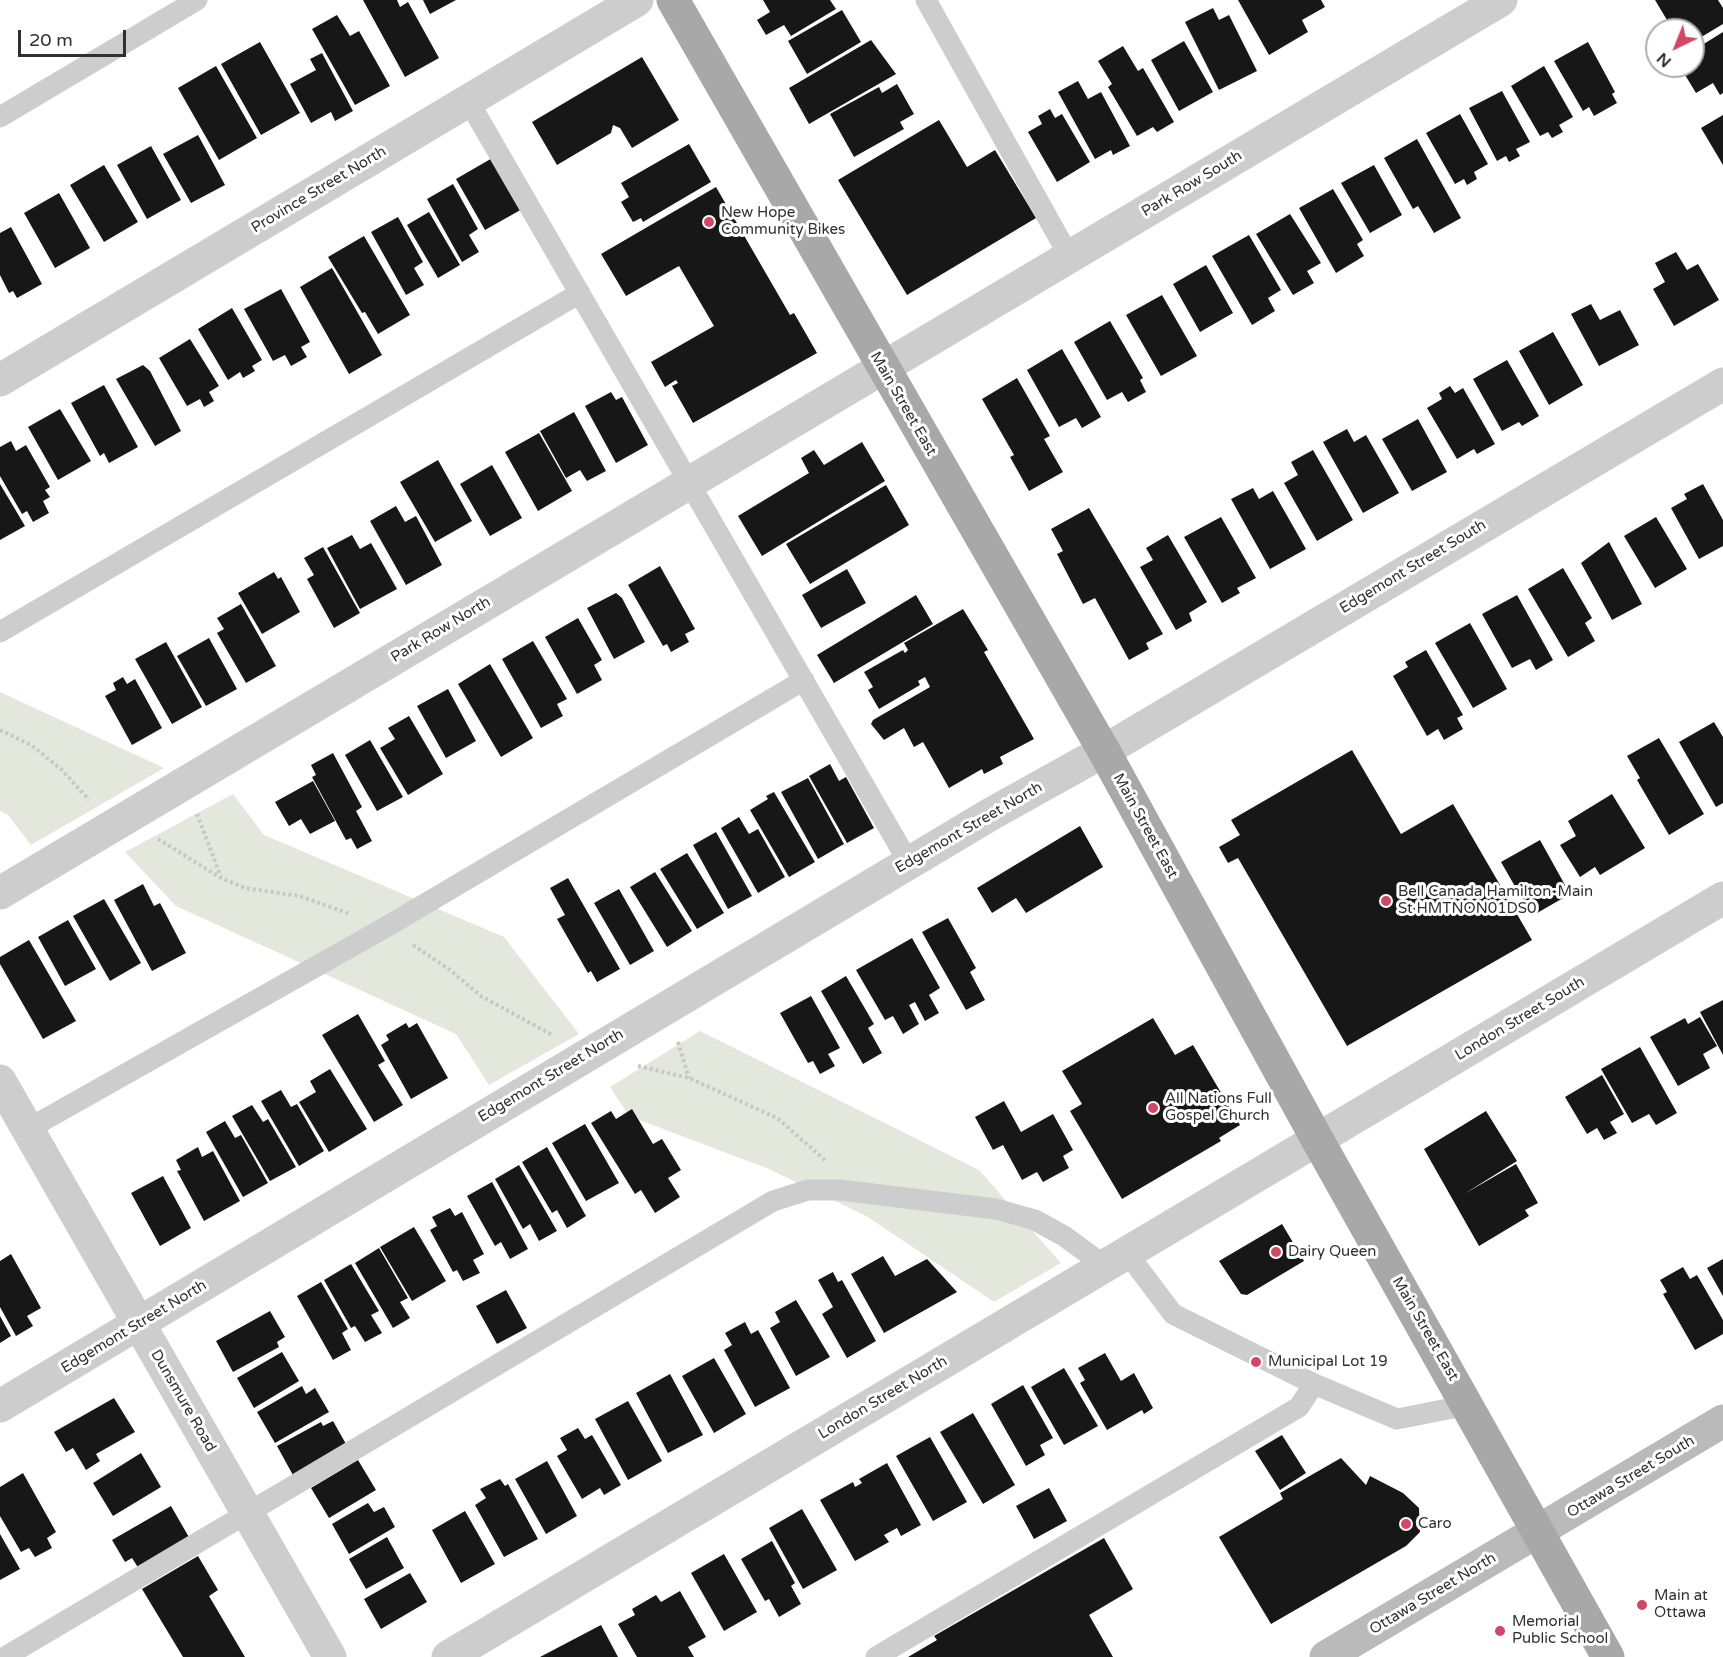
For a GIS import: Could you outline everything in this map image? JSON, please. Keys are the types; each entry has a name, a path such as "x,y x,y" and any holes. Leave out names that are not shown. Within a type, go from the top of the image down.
{"main road":[{"name":"Main Street East","path":"673,0 1104,751 1317,1139 1468,1404 1608,1657"},
{"name":"Ottawa Street South","path":"1539,1532 1723,1421"},
{"name":"Ottawa Street North","path":"1326,1657 1539,1532"}],"street":[{"name":"Province Street North","path":"0,380 637,0"},
{"name":"Park Row South","path":"882,367 1501,0"},
{"name":"Park Row North","path":"0,893 882,367"},
{"name":"Edgemont Street South","path":"1104,751 1723,384"},
{"name":"Edgemont Street North","path":"0,1406 909,863 1104,751"},
{"name":"London Street South","path":"1317,1139 1723,898"},
{"name":"Dunsmure Road","path":"0,1082 330,1657"},
{"name":"London Street North","path":"448,1657 1317,1139"}],"lane":[{"path":"0,117 197,0"},
{"path":"926,0 1069,256"},
{"path":"469,102 909,863"},
{"path":"0,632 580,293"},
{"path":"28,1129 386,927 804,680"},
{"path":"5,1657 773,1201 808,1190 840,1190 996,1209 1035,1220 1116,1260 1173,1314 1314,1384 1397,1419 1468,1404"},
{"path":"876,1657 1299,1407 1314,1384"}],"path":[{"path":"184,783 221,878"}],"shaded area":[{"path":"0,692 164,768 31,845 8,815 0,811"},
{"path":"233,794 264,835 504,937 579,1034 489,1085 456,1034 176,906 125,852"},
{"path":"700,1031 979,1170 1061,1263 994,1302 868,1217 769,1169 629,1116 610,1087"}],"building":[{"path":"363,0 397,0 400,7 408,2 439,58 405,77"},
{"path":"423,0 456,0 430,14"},
{"path":"763,0 830,0 836,9 791,36 784,25 766,35 757,20 770,12"},
{"path":"1238,0 1321,0 1325,7 1302,20 1308,32 1269,55"},
{"path":"1655,0 1718,0 1723,8 1723,24 1705,35 1705,18 1666,18"},
{"path":"1213,8 1219,20 1229,15 1257,71 1219,90 1185,22"},
{"path":"842,10 861,42 807,74 788,41"},
{"path":"337,15 350,36 359,31 390,86 355,105 312,29"},
{"path":"1723,32 1723,93 1720,95 1713,83 1696,93 1687,78 1705,78 1705,43"},
{"path":"871,40 896,74 809,124 789,88"},
{"path":"1184,41 1213,92 1179,111 1151,60"},
{"path":"260,42 300,113 261,135 221,64"},
{"path":"1588,42 1615,92 1612,94 1617,103 1594,116 1589,107 1583,111 1554,61"},
{"path":"1123,46 1138,71 1143,68 1174,122 1157,132 1153,127 1137,136 1108,87 1112,84 1098,61"},
{"path":"322,53 353,111 335,121 331,112 311,123 290,84 316,70 310,59"},
{"path":"642,57 679,120 632,148 620,128 613,125 611,133 557,165 532,122"},
{"path":"216,66 257,138 219,160 178,88"},
{"path":"1544,66 1573,117 1559,125 1563,132 1552,138 1548,132 1540,136 1511,86"},
{"path":"1078,81 1088,99 1101,92 1130,146 1113,155 1111,150 1095,159 1058,92"},
{"path":"897,84 914,114 900,122 904,129 854,157 830,114 879,87 882,93"},
{"path":"1502,91 1530,142 1516,149 1520,156 1509,162 1506,156 1497,161 1469,108"},
{"path":"1050,109 1055,118 1062,114 1090,162 1057,182 1028,132 1042,124 1038,116"},
{"path":"1460,114 1488,164 1474,172 1477,179 1467,185 1464,179 1455,184 1426,133"},
{"path":"1723,115 1723,165 1701,128"},
{"path":"939,120 967,167 995,150 1036,218 907,295 838,180"},
{"path":"198,135 225,185 191,203 163,154"},
{"path":"1417,139 1461,218 1434,233 1418,206 1413,209 1384,158"},
{"path":"689,144 711,182 643,222 641,218 633,222 621,202 629,197 621,183"},
{"path":"151,146 181,200 147,219 117,165"},
{"path":"494,157 524,208 485,230 456,179"},
{"path":"104,165 138,222 104,242 70,185"},
{"path":"1374,165 1402,215 1370,233 1341,183"},
{"path":"453,184 478,229 469,235 479,252 462,262 427,199"},
{"path":"716,187 790,315 794,313 817,353 693,423 672,386 678,383 676,380 665,387 651,362 714,326 679,266 626,296 601,254"},
{"path":"1333,189 1363,240 1357,244 1364,256 1336,273 1299,208"},
{"path":"59,193 90,248 55,268 24,213"},
{"path":"429,212 460,265 438,278 407,225"},
{"path":"1290,214 1321,263 1307,271 1314,283 1293,295 1256,234"},
{"path":"398,217 423,262 414,268 424,285 406,295 371,232"},
{"path":"11,227 42,284 17,298 13,291 9,293 0,275 0,233"},
{"path":"1249,235 1281,290 1268,298 1275,311 1252,325 1212,256"},
{"path":"364,236 410,315 378,334 365,312 362,313 328,257"},
{"path":"1676,252 1687,270 1698,264 1719,300 1674,326 1653,289 1665,282 1655,263"},
{"path":"1206,265 1233,313 1200,332 1173,284"},
{"path":"332,268 382,355 349,374 300,287"},
{"path":"281,289 310,342 301,347 307,357 291,366 285,355 273,361 244,309"},
{"path":"1162,295 1197,356 1161,376 1126,315"},
{"path":"1591,304 1600,320 1620,310 1639,345 1599,366 1571,314"},
{"path":"232,308 262,360 252,366 255,371 243,378 240,372 228,380 198,329"},
{"path":"1110,321 1143,378 1140,380 1146,392 1128,402 1122,392 1107,400 1074,342"},
{"path":"1553,332 1583,385 1549,405 1519,351"},
{"path":"190,339 219,386 209,392 214,401 204,407 200,399 187,406 159,358"},
{"path":"1062,349 1101,417 1082,428 1076,418 1059,427 1027,370"},
{"path":"1507,360 1539,416 1522,426 1519,422 1502,431 1473,379"},
{"path":"143,365 150,371 181,431 155,446 116,379"},
{"path":"1017,378 1050,436 1044,439 1063,472 1029,491 1010,457 1014,455 982,399"},
{"path":"104,385 138,447 109,463 104,453 100,456 71,403"},
{"path":"1450,386 1455,393 1463,388 1495,444 1477,454 1474,449 1457,459 1427,408 1442,399 1439,393"},
{"path":"611,392 616,400 622,397 648,445 616,463 585,406"},
{"path":"60,409 91,461 58,480 28,427"},
{"path":"574,412 606,471 587,481 580,470 566,478 540,431"},
{"path":"1418,419 1447,472 1412,491 1382,439"},
{"path":"1347,429 1354,442 1366,435 1399,493 1363,513 1323,442"},
{"path":"539,433 572,491 538,511 505,452"},
{"path":"11,441 16,451 26,445 50,487 45,490 50,497 43,501 49,513 33,522 27,511 22,514 0,476 0,447"},
{"path":"862,442 885,481 762,556 738,516 809,473 801,458 814,450 824,465"},
{"path":"1313,450 1353,520 1317,541 1284,483 1298,475 1291,462"},
{"path":"438,460 472,521 435,542 400,482"},
{"path":"492,465 522,518 490,536 460,484"},
{"path":"0,484 25,526 0,540"},
{"path":"1703,484 1723,520 1723,546 1699,559 1671,508 1687,499 1684,494"},
{"path":"886,485 909,525 810,584 786,544"},
{"path":"1253,488 1259,499 1273,491 1306,549 1270,569 1231,499"},
{"path":"396,506 405,522 416,516 442,565 406,585 370,521"},
{"path":"1089,508 1163,634 1146,643 1149,649 1129,660 1095,598 1083,604 1057,554 1063,551 1051,529"},
{"path":"1221,517 1256,578 1237,588 1240,593 1222,603 1184,537"},
{"path":"1656,517 1687,569 1655,588 1624,536"},
{"path":"352,535 360,549 371,543 397,589 360,609 327,548"},
{"path":"1168,535 1207,602 1189,613 1192,621 1176,630 1140,567 1153,560 1146,548"},
{"path":"1609,542 1642,604 1612,620 1581,563"},
{"path":"323,547 360,613 334,628 307,579 314,575 304,558"},
{"path":"660,566 695,629 685,634 689,642 671,652 667,644 663,646 628,585"},
{"path":"1563,568 1592,618 1585,623 1595,641 1568,657 1528,589"},
{"path":"847,569 866,603 821,628 802,595"},
{"path":"274,572 278,579 281,577 300,612 262,634 238,593"},
{"path":"616,593 622,598 645,642 614,659 587,608"},
{"path":"916,595 933,624 834,683 817,655"},
{"path":"1517,595 1553,660 1536,670 1530,659 1512,668 1482,614"},
{"path":"241,604 276,666 246,683 217,633 224,629 217,618"},
{"path":"963,609 988,650 984,652 1034,739 1000,757 1003,764 984,774 982,769 949,788 923,742 914,747 904,728 884,740 871,724 873,720 930,687 925,677 918,681 920,685 879,709 868,690 873,687 864,672 903,650 905,653 908,650 904,643"},
{"path":"578,618 602,660 594,665 602,680 577,694 545,637"},
{"path":"1470,623 1507,689 1473,708 1435,643"},
{"path":"209,638 237,689 206,706 177,656"},
{"path":"533,641 567,699 557,704 563,716 541,728 502,659"},
{"path":"166,642 202,707 172,724 135,659"},
{"path":"1426,650 1463,715 1457,718 1463,729 1444,740 1438,729 1427,736 1393,676 1408,667 1405,662"},
{"path":"490,664 533,738 501,757 458,684"},
{"path":"123,677 127,684 135,679 162,728 132,745 105,696 116,690 113,683"},
{"path":"448,689 476,741 446,758 417,706"},
{"path":"409,716 443,774 408,795 380,748 395,739 388,728"},
{"path":"1714,722 1723,737 1723,803 1716,807 1679,742"},
{"path":"1659,738 1704,814 1669,835 1637,780 1640,778 1627,756"},
{"path":"370,740 403,797 377,811 345,755"},
{"name":"Bell Canada Hamilton-Main St HMTNON01DS0","path":"1352,750 1401,834 1453,804 1532,940 1347,1046 1238,858 1228,863 1219,847 1240,835 1231,820"},
{"path":"333,753 362,807 356,811 372,841 357,849 351,838 346,840 312,777 316,775 311,765"},
{"path":"830,764 839,781 846,777 874,828 847,843 809,776"},
{"path":"808,778 844,844 818,859 781,792"},
{"path":"313,781 335,821 310,834 301,819 289,826 275,802"},
{"path":"774,792 815,862 789,877 750,810 768,799 766,796"},
{"path":"1612,794 1645,848 1600,875 1595,867 1580,877 1560,845 1576,836 1568,821"},
{"path":"739,817 749,834 758,829 785,877 758,893 721,828"},
{"path":"1080,826 1103,867 1026,913 1016,898 992,913 977,888"},
{"path":"716,832 752,896 728,909 693,845"},
{"path":"1540,840 1570,894 1532,916 1501,862"},
{"path":"687,853 724,913 697,929 660,869"},
{"path":"655,872 692,931 667,947 630,887"},
{"path":"568,878 620,969 597,982 591,971 588,973 557,919 565,915 550,888"},
{"path":"143,884 154,906 160,903 186,953 152,971 114,900"},
{"path":"619,889 654,951 630,965 594,903"},
{"path":"104,899 141,963 110,981 73,916"},
{"path":"948,918 976,968 970,972 985,1000 966,1010 922,932"},
{"path":"68,920 96,969 65,986 38,937"},
{"path":"912,938 940,988 929,995 939,1013 925,1021 915,1002 909,1005 919,1024 903,1034 893,1016 885,1020 856,970"},
{"path":"29,940 76,1021 43,1039 0,964 0,957"},
{"path":"846,976 874,1024 868,1028 882,1053 863,1064 821,991"},
{"path":"811,996 840,1048 828,1054 835,1066 820,1074 813,1061 808,1063 780,1013"},
{"path":"1723,1000 1723,1055 1700,1012"},
{"path":"358,1014 385,1061 378,1065 403,1105 374,1122 322,1035"},
{"path":"1700,1017 1717,1046 1703,1054 1710,1068 1678,1086 1650,1037 1685,1018 1688,1024"},
{"name":"All Nations Full Gospel Church","path":"1153,1018 1175,1055 1193,1045 1240,1125 1219,1138 1221,1141 1122,1199 1070,1111 1082,1104 1062,1071"},
{"path":"406,1023 409,1028 417,1023 448,1078 411,1099 381,1045 389,1040 386,1035"},
{"path":"1640,1047 1677,1113 1656,1125 1649,1114 1632,1123 1601,1069"},
{"path":"330,1069 367,1129 329,1152 299,1102 316,1092 310,1081"},
{"path":"1602,1075 1624,1114 1610,1122 1617,1133 1604,1140 1597,1128 1587,1134 1565,1097"},
{"path":"281,1090 291,1107 297,1104 324,1151 299,1166 261,1101"},
{"path":"1004,1101 1021,1132 1053,1114 1073,1150 1063,1156 1069,1168 1043,1182 1037,1172 1022,1180 1003,1145 993,1150 975,1117"},
{"path":"252,1105 263,1122 268,1119 296,1167 270,1181 232,1116"},
{"path":"632,1109 653,1144 662,1139 681,1170 668,1178 680,1197 655,1213 641,1190 635,1194 591,1123 611,1111 616,1119"},
{"path":"1486,1111 1517,1161 1464,1194 1516,1164 1538,1203 1525,1210 1529,1216 1479,1246 1424,1149"},
{"path":"225,1121 235,1138 241,1135 268,1183 243,1197 206,1132"},
{"path":"585,1124 619,1183 586,1201 552,1143"},
{"path":"198,1147 202,1157 213,1151 240,1201 204,1221 177,1171 181,1170 176,1160"},
{"path":"547,1147 586,1216 567,1228 557,1210 552,1213 522,1162"},
{"path":"519,1165 557,1231 539,1241 530,1224 523,1229 495,1179"},
{"path":"163,1176 191,1228 160,1246 131,1193"},
{"path":"492,1182 528,1249 510,1259 501,1242 495,1246 467,1196"},
{"path":"450,1208 455,1216 462,1212 484,1254 473,1260 480,1273 463,1281 457,1270 453,1272 430,1230 437,1226 432,1217"},
{"path":"1282,1224 1304,1261 1247,1295 1241,1294 1219,1261"},
{"path":"414,1227 446,1281 412,1301 380,1247"},
{"path":"379,1248 408,1298 400,1302 410,1318 393,1328 355,1263"},
{"path":"11,1254 41,1308 27,1316 33,1326 16,1336 0,1307 0,1261"},
{"path":"883,1256 895,1276 927,1259 957,1292 884,1333 851,1274"},
{"path":"1723,1259 1723,1296 1707,1268"},
{"path":"351,1264 379,1311 371,1315 382,1333 365,1342 355,1326 351,1328 324,1280"},
{"path":"1683,1267 1690,1279 1697,1275 1723,1320 1723,1334 1695,1350 1663,1294 1667,1292 1660,1280"},
{"path":"833,1272 838,1282 842,1280 876,1341 847,1358 822,1314 833,1307 818,1280"},
{"path":"321,1282 348,1329 342,1333 351,1350 333,1360 297,1296"},
{"path":"506,1290 527,1328 497,1344 476,1306"},
{"path":"796,1300 830,1357 796,1376 770,1328 780,1322 775,1312"},
{"path":"270,1311 285,1337 277,1342 279,1347 233,1372 216,1341"},
{"path":"0,1316 11,1336 0,1343"},
{"path":"745,1322 751,1334 758,1330 790,1388 755,1407 724,1350 732,1345 725,1333"},
{"path":"282,1352 299,1381 254,1408 237,1378"},
{"path":"1105,1353 1121,1381 1134,1373 1153,1408 1144,1414 1142,1410 1107,1430 1080,1383 1085,1380 1078,1368"},
{"path":"714,1358 746,1414 714,1433 682,1376"},
{"path":"1064,1368 1098,1426 1064,1445 1031,1387"},
{"path":"670,1374 703,1435 668,1453 636,1393"},
{"path":"1023,1385 1053,1438 1040,1445 1045,1455 1026,1466 991,1404"},
{"path":"302,1386 306,1394 315,1388 329,1412 275,1443 257,1412"},
{"path":"114,1398 135,1432 96,1454 100,1461 86,1470 73,1448 66,1452 54,1432"},
{"path":"628,1401 662,1461 628,1480 595,1419"},
{"path":"973,1413 1015,1485 983,1504 940,1432"},
{"path":"333,1421 346,1444 294,1477 277,1446 321,1422 323,1426"},
{"path":"578,1428 585,1439 592,1435 621,1485 604,1495 600,1488 582,1499 557,1456 567,1450 560,1438"},
{"path":"1282,1435 1306,1473 1280,1490 1255,1451"},
{"path":"930,1437 967,1502 933,1521 896,1456"},
{"path":"141,1453 161,1487 113,1516 93,1483"},
{"path":"1341,1458 1366,1485 1370,1476 1403,1493 1419,1508 1420,1532 1406,1546 1271,1624 1219,1537 1283,1499 1280,1493"},
{"path":"358,1460 376,1490 329,1518 311,1488"},
{"path":"547,1461 577,1516 546,1534 515,1479"},
{"path":"887,1463 921,1525 901,1536 897,1528 884,1535 889,1542 855,1561 820,1500 853,1482 855,1487 862,1483 859,1479"},
{"path":"23,1473 56,1532 47,1538 52,1548 35,1557 29,1548 21,1552 0,1516 0,1487"},
{"path":"500,1479 505,1486 508,1484 538,1539 504,1557 475,1505 486,1498 480,1489"},
{"path":"1049,1488 1067,1521 1034,1539 1016,1506"},
{"path":"368,1503 374,1512 384,1507 395,1527 349,1554 332,1524"},
{"path":"171,1506 190,1539 139,1569 132,1558 125,1562 112,1540"},
{"path":"802,1509 837,1570 803,1589 769,1528"},
{"path":"465,1511 495,1564 461,1583 432,1530"},
{"path":"0,1534 20,1569 0,1580"},
{"path":"387,1537 404,1568 366,1589 349,1559"},
{"path":"1104,1538 1133,1589 1089,1615 1113,1657 908,1657 937,1640 934,1636"},
{"path":"772,1541 795,1583 791,1586 801,1604 779,1617 769,1599 765,1601 741,1559"},
{"path":"724,1554 757,1612 724,1631 691,1573"},
{"path":"198,1556 218,1590 209,1596 245,1657 183,1657 142,1589"},
{"path":"410,1573 427,1602 381,1629 364,1599"},
{"path":"680,1591 706,1637 688,1647 694,1657 637,1657 618,1624 635,1615 632,1609 656,1595 661,1602"},
{"path":"601,1625 618,1657 540,1657"}],"place":[{"name":"New Hope Community Bikes","path":"709,222"},
{"name":"Bell Canada Hamilton-Main St HMTNON01DS0","path":"1386,901"},
{"name":"All Nations Full Gospel Church","path":"1153,1108"},
{"name":"Dairy Queen","path":"1276,1252"},
{"name":"Municipal Lot 19","path":"1256,1362"},
{"name":"Caro","path":"1406,1524"},
{"name":"Main at Ottawa","path":"1642,1605"},
{"name":"Memorial Public School","path":"1500,1631"}]}
